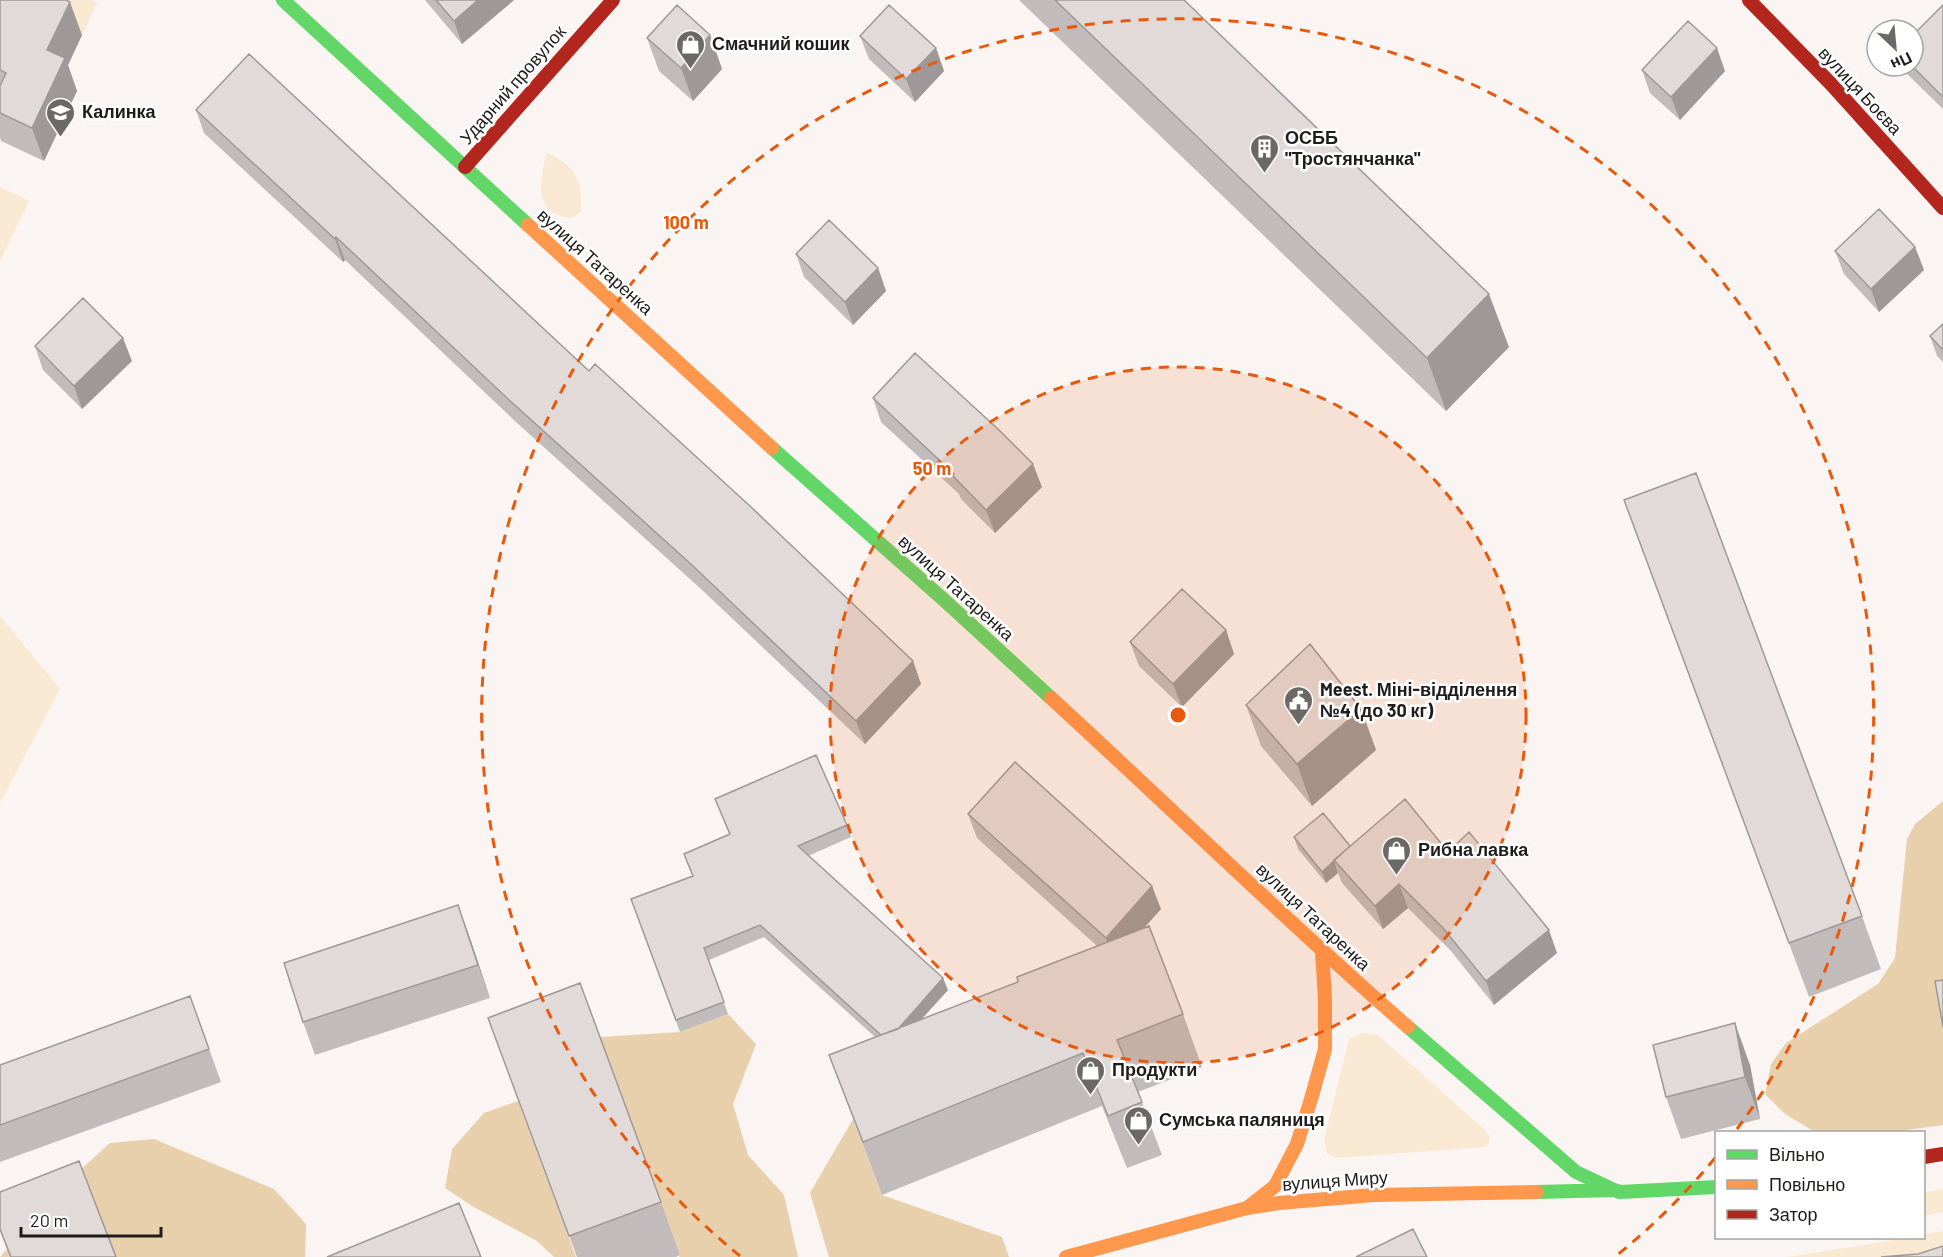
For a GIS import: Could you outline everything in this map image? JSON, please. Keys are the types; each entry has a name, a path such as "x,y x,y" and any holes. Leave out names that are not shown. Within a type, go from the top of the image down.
{"main road":[{"name":"вулиця Татаренка","path":"283,0 823,495 944,600 1322,952 1576,1172 1614,1190"},
{"name":"Ударний провулок","path":"465,167 613,0"},
{"name":"вулиця Боєва","path":"1749,0 1830,84 1943,208"},
{"path":"1247,1208 1275,1186 1297,1144 1311,1099 1325,1049 1322,952"},
{"path":"1925,1157 1943,1154"},
{"name":"вулиця Миру","path":"1066,1257 1247,1208 1279,1203 1374,1195 1614,1190 1620,1192 1715,1187"}],"shaded area":[{"path":"27,0 91,0 97,3 82,35 23,7"},
{"path":"547,153 565,163 579,183 581,212 572,218 551,211 545,203 541,185"},
{"path":"0,187 29,201 0,261"},
{"path":"0,616 60,689 0,803"},
{"path":"1943,801 1943,1125 1899,1131 1813,1131 1785,1114 1765,1094 1771,1064 1786,1043 1878,984 1895,958 1907,839 1915,824"},
{"path":"728,1014 756,1044 733,1104 748,1155 784,1195 798,1257 679,1257 600,1037 680,1032"},
{"path":"1362,1033 1378,1035 1484,1129 1490,1137 1489,1143 1485,1147 1337,1158 1327,1154 1324,1140 1349,1039"},
{"path":"518,1101 576,1257 554,1257 537,1241 472,1206 445,1188 452,1149 484,1113"},
{"path":"853,1119 882,1195 1002,1237 1009,1257 829,1257 810,1193"},
{"path":"154,1139 274,1189 306,1224 305,1257 0,1257 56,1192 110,1143"},
{"path":"1943,1189 1943,1212 1925,1216 1925,1193"},
{"path":"1943,1231 1943,1257 1787,1257 1902,1239 1925,1239 1925,1234"}],"building":[{"path":"0,0 66,0 70,2 47,50 65,58 32,128 0,113 0,86 6,73 0,70"},
{"path":"436,0 478,0 454,21"},
{"name":"ОСББ \"Тростянчанка\"","path":"1055,0 1184,0 1489,294 1427,358"},
{"path":"677,5 710,35 681,68 647,38"},
{"path":"889,5 936,48 906,79 860,36"},
{"path":"1943,5 1943,97 1924,78 1925,23"},
{"path":"1688,21 1717,48 1671,97 1642,70"},
{"path":"249,54 589,371 595,364 751,507 913,661 856,721 693,566 507,398 336,237 335,239 196,110"},
{"path":"1879,209 1915,247 1871,289 1835,251"},
{"path":"829,220 878,268 845,302 796,254"},
{"path":"83,298 123,338 74,386 35,346"},
{"path":"1943,324 1943,350 1930,336"},
{"path":"915,353 1033,464 986,510 953,476 954,474 873,398"},
{"path":"1696,473 1862,916 1789,943 1624,500"},
{"path":"1182,589 1226,630 1173,684 1130,642"},
{"path":"1310,644 1361,709 1297,764 1246,705"},
{"path":"816,755 847,825 798,846 943,978 898,1029 881,1035 760,925 704,948 724,1002 676,1020 631,899 693,876 684,854 730,834 715,799"},
{"path":"1015,762 1152,886 1106,938 968,814"},
{"path":"1405,799 1448,852 1469,832 1549,930 1486,981 1443,928 1399,884 1375,906 1334,860"},
{"path":"1323,813 1350,846 1322,872 1294,837"},
{"path":"458,905 478,965 303,1022 284,963"},
{"path":"1149,926 1183,1014 1117,1040 1142,1102 1108,1116 1083,1053 863,1142 829,1055 1018,982 1017,977"},
{"path":"1943,980 1943,1027 1935,981"},
{"path":"580,983 661,1202 569,1236 488,1018"},
{"path":"190,996 209,1049 0,1125 0,1065"},
{"path":"1735,1023 1745,1077 1666,1097 1653,1045"},
{"path":"79,1161 116,1257 11,1257 0,1229 0,1192"},
{"path":"459,1203 481,1257 327,1257"},
{"path":"1413,1229 1427,1257 1356,1257"},
{"path":"1943,1246 1943,1257 1881,1257 1918,1254"}],"traffic: fast":[{"path":"283,0 528,225"},
{"path":"772,448 1051,698"},
{"path":"1408,1027 1576,1172 1614,1190"},
{"path":"1537,1192 1614,1190 1620,1192 1715,1187"}],"traffic: slow":[{"path":"528,225 772,448"},
{"path":"1051,698 1408,1027"},
{"path":"1247,1208 1275,1186 1297,1144 1311,1099 1325,1049 1322,952"},
{"path":"1066,1257 1247,1208 1279,1203 1374,1195 1537,1192"}],"traffic: jam":[{"path":"465,167 613,0"},
{"path":"1749,0 1831,84 1943,208"},
{"path":"1925,1157 1943,1154"}],"place":[{"name":"Смачний кошик","path":"691,70"},
{"name":"Калинка","path":"61,138"},
{"name":"ОСББ \"Тростянчанка\"","path":"1264,174"},
{"name":"Meest. Міні-відділення №4 (до 30 кг)","path":"1299,726"},
{"name":"Рибна лавка","path":"1397,876"},
{"name":"Продукти","path":"1091,1096"},
{"name":"Сумська паляниця","path":"1138,1146"}]}
